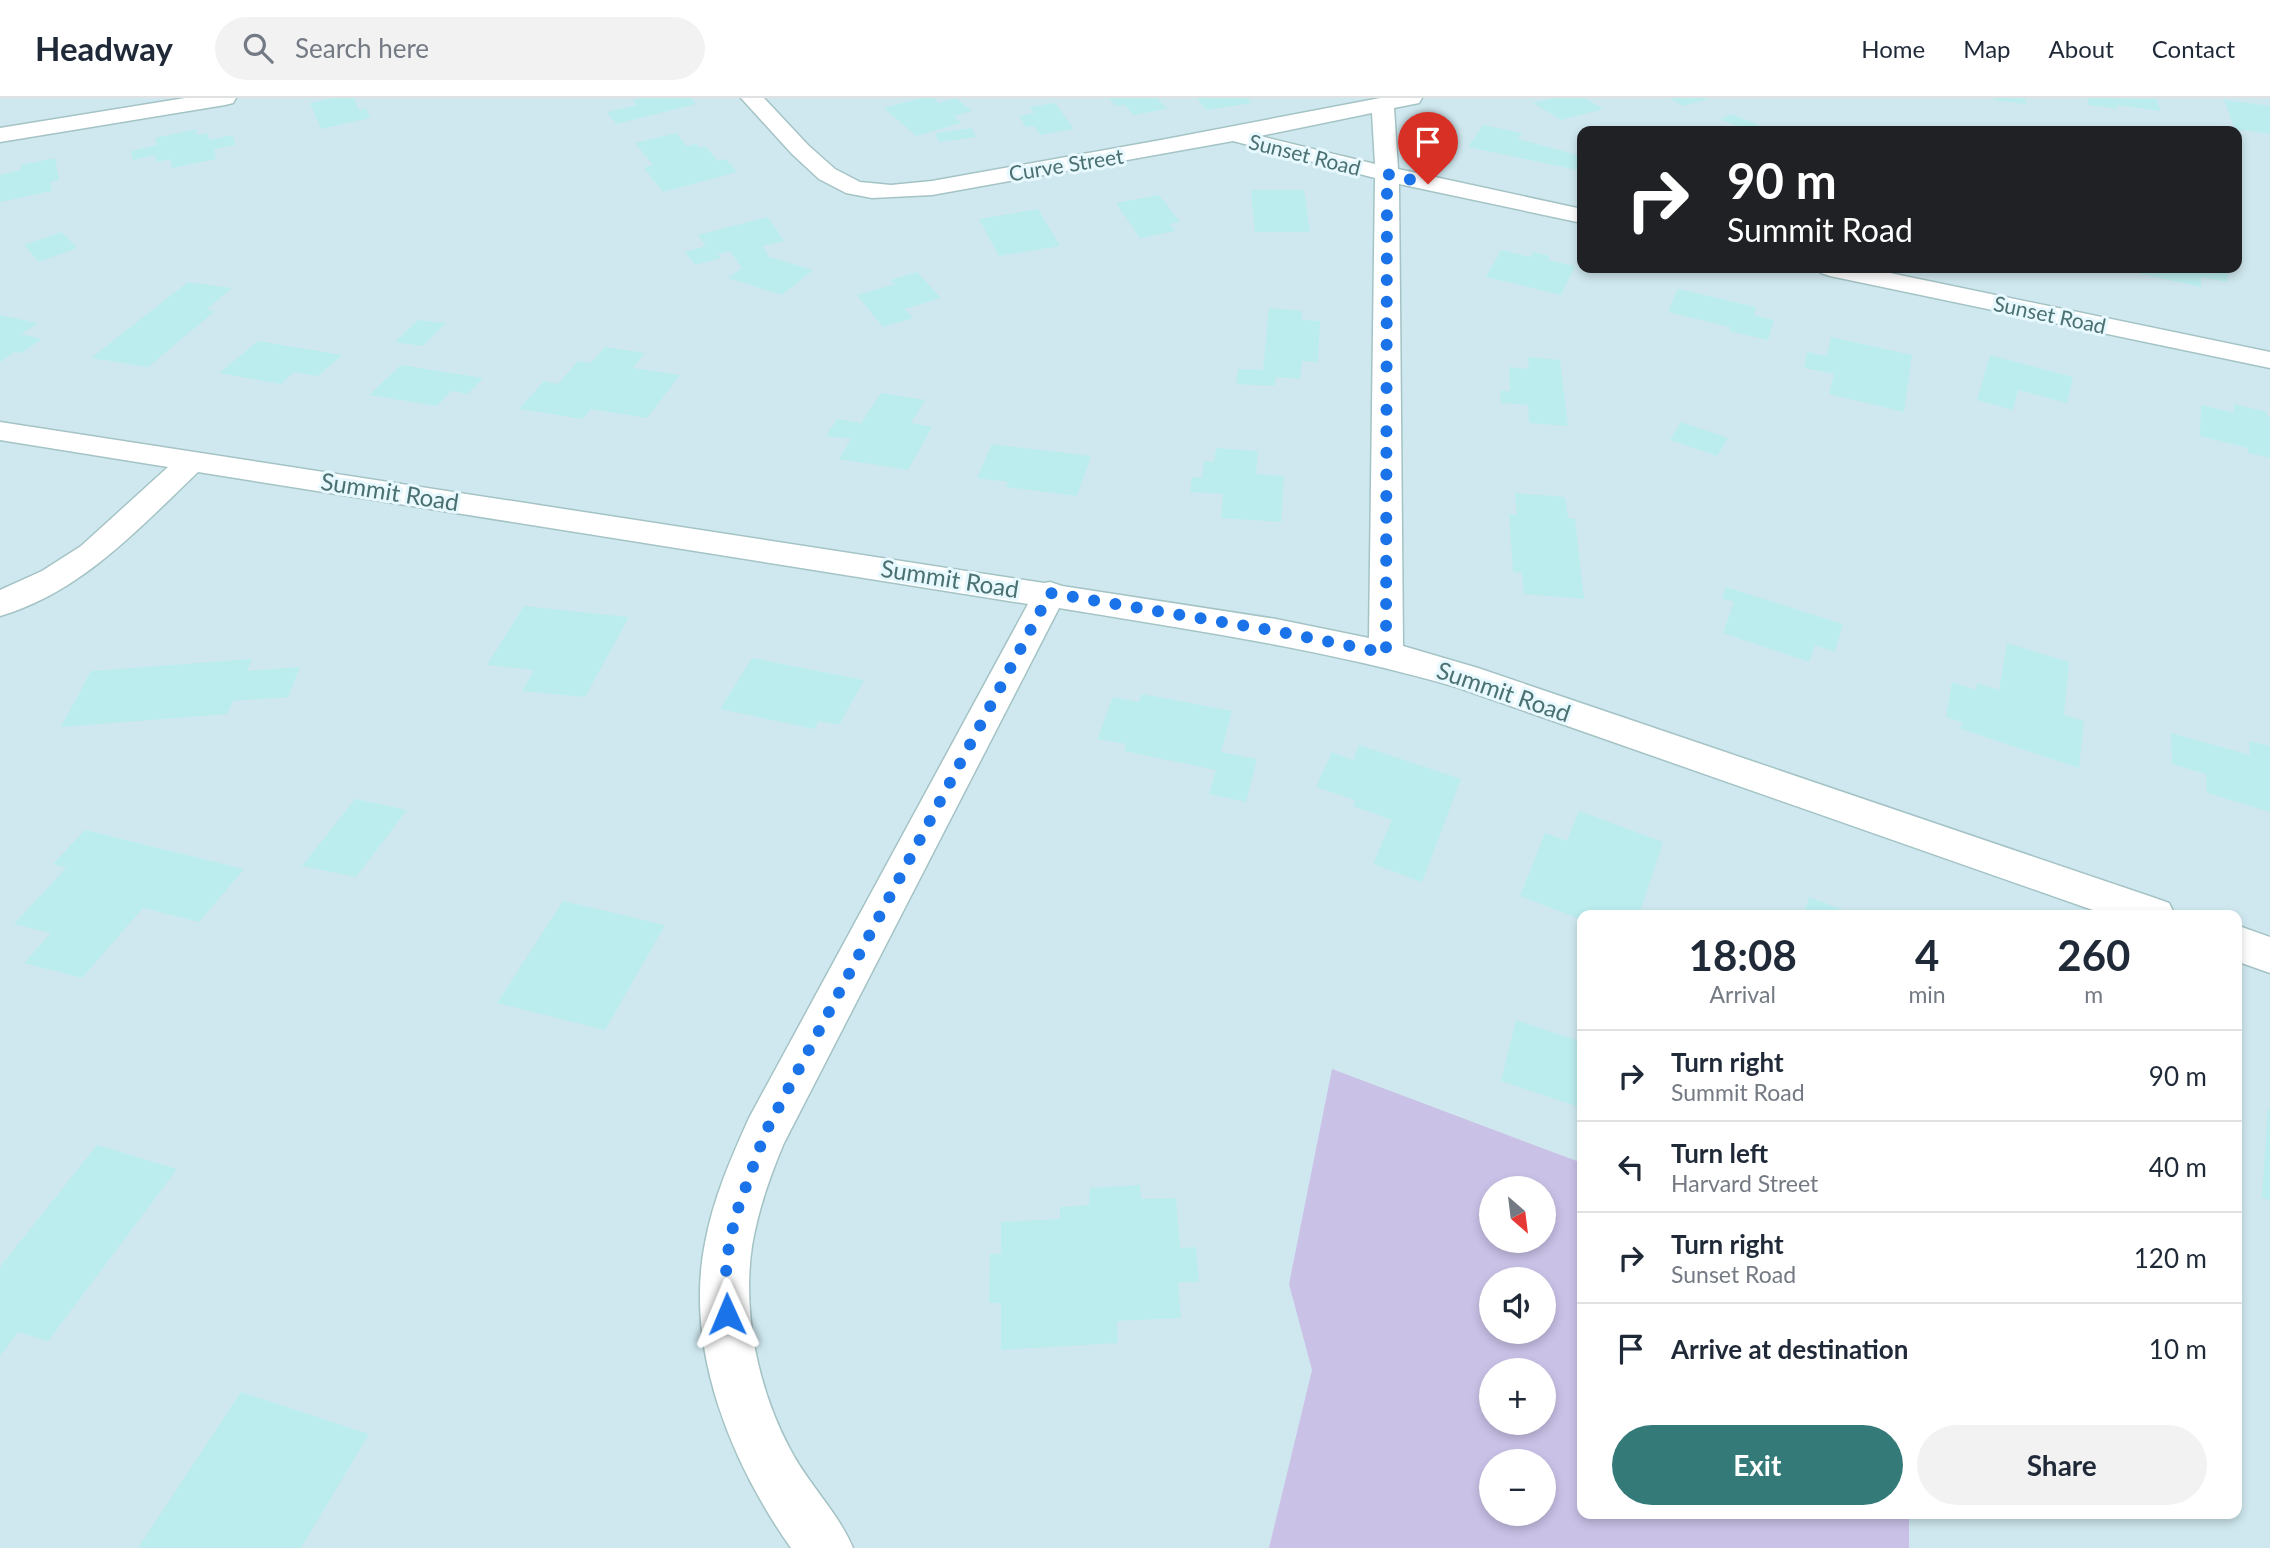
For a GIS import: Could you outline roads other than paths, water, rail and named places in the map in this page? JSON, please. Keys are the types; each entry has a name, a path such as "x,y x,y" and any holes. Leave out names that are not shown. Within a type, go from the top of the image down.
{"street":[{"path":"0,135 87,118 225,98"},
{"name":"Curve Street","path":"752,98 823,173 841,184 865,190 917,188 1233,136 1411,98"},
{"path":"1383,104 1387,174 1386,653"},
{"name":"Sunset Road","path":"1233,136 1387,174 1577,215"},
{"name":"Sunset Road","path":"1854,273 2270,360"},
{"name":"Summit Road","path":"0,431 1050,593 1276,631 1386,653 1466,677 2141,910"},
{"path":"0,604 54,579 92,554 193,460"},
{"path":"825,1548 771,1468 750,1417 735,1367 727,1314 726,1262 735,1217 765,1133 1050,593"},
{"path":"2242,945 2270,955"}]}
